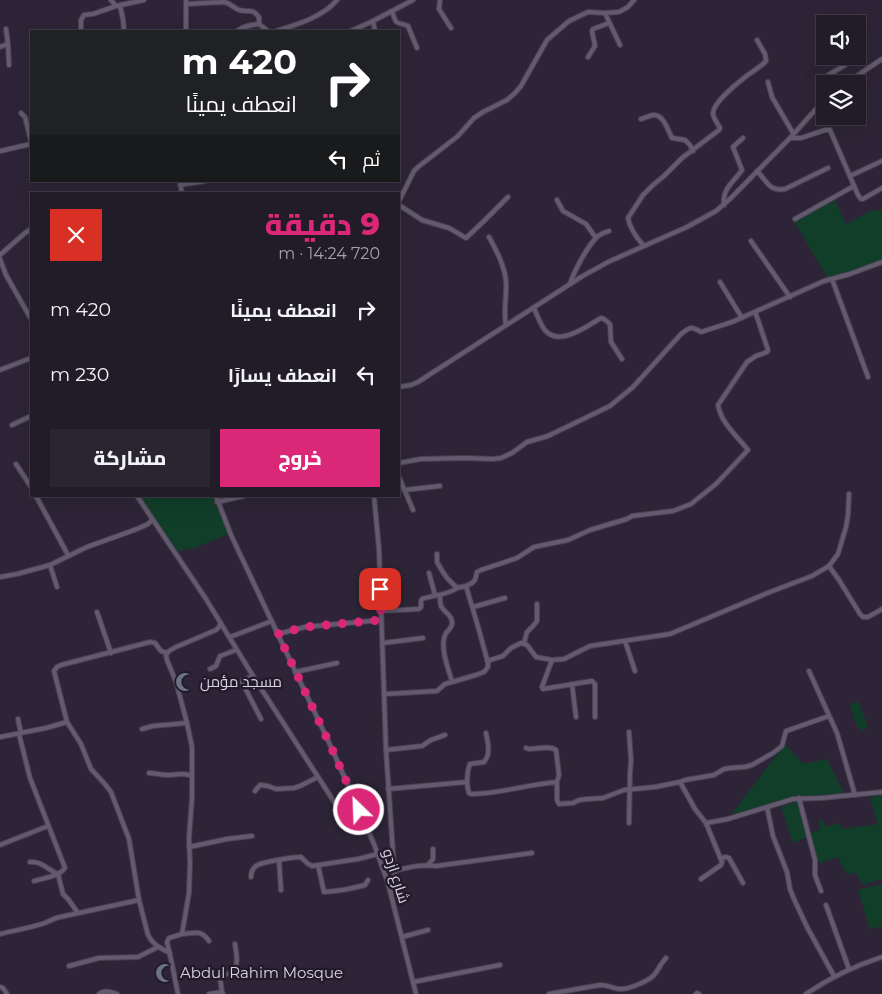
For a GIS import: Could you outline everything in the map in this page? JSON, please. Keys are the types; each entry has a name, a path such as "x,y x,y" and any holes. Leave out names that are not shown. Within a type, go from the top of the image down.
{"street":[{"path":"111,0 118,6 123,20 124,30"},
{"path":"81,30 81,20 84,15 144,0"},
{"path":"279,30 295,25 332,7 337,0"},
{"path":"353,30 413,0"},
{"path":"440,0 440,9 451,28"},
{"path":"400,198 418,167 458,136 474,118 515,93 521,86 547,40 569,21 588,12 619,12 628,7 634,0"},
{"path":"186,30 186,2 227,2 239,10 252,11 259,17 259,24"},
{"path":"392,11 399,25 408,26 417,48"},
{"path":"605,13 620,44"},
{"path":"372,22 375,30"},
{"path":"588,57 595,46 593,29 609,23"},
{"path":"238,30 246,26 259,24 267,30"},
{"path":"6,28 8,64"},
{"path":"643,245 630,227 628,218 630,213 654,184 682,158 719,130 720,128 713,113 722,98 766,61 765,54 757,40"},
{"path":"0,47 8,44"},
{"path":"858,75 882,59"},
{"path":"828,75 845,65"},
{"path":"768,82 772,97 793,134"},
{"path":"400,387 418,382 608,262 716,212 790,138 816,109"},
{"path":"21,113 25,117 30,138"},
{"path":"641,119 653,115 659,117 672,138 685,140 692,150"},
{"path":"790,138 801,138 830,130 858,195 863,200 882,188"},
{"path":"724,205 724,194 742,170 732,147 743,138"},
{"path":"0,151 30,142"},
{"path":"850,176 882,163"},
{"path":"757,171 771,187 778,190 785,189 828,168"},
{"path":"180,183 192,182"},
{"path":"795,218 854,186"},
{"path":"400,206 422,220 448,228 466,238 508,196"},
{"path":"556,200 563,211 586,224 596,238"},
{"path":"30,230 0,257 6,275 30,316"},
{"path":"570,285 579,263 596,238 609,231"},
{"path":"489,237 506,280 504,316 506,326"},
{"path":"751,241 790,297"},
{"path":"400,463 421,459 493,459 512,453 526,442 548,436 610,406 633,387 681,334 687,330 694,327 704,331 742,318 824,281 882,262"},
{"path":"0,277 6,275"},
{"path":"832,279 868,377"},
{"path":"720,282 742,318"},
{"path":"534,308 545,331 554,337 569,335 604,318 610,324 611,342 622,359"},
{"path":"381,612 419,609 422,599 466,586 475,580 477,572 517,558 534,547 559,543 632,516 673,511 699,499 748,450 729,428 720,413 718,405 748,362 768,350 754,312"},
{"path":"0,370 30,358"},
{"path":"12,425 30,416"},
{"path":"16,464 30,485"},
{"path":"400,480 414,510"},
{"path":"404,490 440,486"},
{"path":"524,643 536,657 552,660 564,659 590,646 670,634 812,576 829,566 838,554 848,515 849,494"},
{"path":"37,497 68,555"},
{"path":"139,497 340,811 347,819 365,823"},
{"name":"شارع ازدو","path":"216,497 378,854 391,894 416,994"},
{"path":"217,502 240,497"},
{"path":"374,497 379,549 386,750 395,882 391,894"},
{"path":"0,577 50,565 68,555 137,529 152,520"},
{"path":"436,554 437,562 441,569 457,588"},
{"path":"50,565 57,587"},
{"path":"829,566 863,617 868,617 882,609"},
{"path":"429,573 441,607 452,617 452,627 444,637 445,658 452,681"},
{"path":"385,694 437,691 444,684 484,672 488,667 466,586"},
{"path":"473,607 505,598"},
{"path":"524,643 527,632 537,621 537,604"},
{"path":"97,612 111,652"},
{"path":"278,634 305,627 381,620"},
{"path":"230,637 272,621"},
{"path":"170,952 158,947 150,940 139,900 129,839 111,792 91,768 81,744 67,722 55,676 55,669 61,665 152,642 155,642 161,651 167,652 216,630 221,623"},
{"path":"383,643 423,638"},
{"path":"625,641 635,671"},
{"path":"487,661 503,656 511,648 524,643"},
{"path":"210,669 216,666 220,656 236,650"},
{"path":"167,652 167,660 176,682 192,747 189,893 182,934"},
{"path":"552,660 542,687 543,689 594,682 595,717"},
{"path":"295,672 337,663"},
{"path":"809,670 837,733 855,795"},
{"path":"252,676 242,682 261,719"},
{"path":"572,684 576,717"},
{"path":"526,748 549,747 556,750 559,775 557,800 560,804 573,804 579,800 603,798 630,789 655,787 714,775 730,768 752,765 782,746 786,731 828,716"},
{"path":"18,719 30,778 65,868 58,874 34,880"},
{"path":"0,737 67,722"},
{"path":"142,729 187,722"},
{"path":"629,732 631,760 629,823"},
{"path":"486,733 489,746 487,759 484,762 474,763 469,766 467,782 468,790 471,794 557,782"},
{"path":"386,750 422,746 445,735"},
{"path":"149,772 170,775 179,773 192,776"},
{"path":"255,791 260,785 276,789 294,788 318,777"},
{"path":"388,789 467,782"},
{"path":"680,782 706,823 722,862 721,865 702,880"},
{"path":"706,823 799,798 822,798 882,792"},
{"path":"799,798 815,860 815,875 821,891"},
{"path":"767,807 773,836 787,872 790,889 807,927 834,976"},
{"path":"0,845 48,826"},
{"path":"189,847 226,839 252,836"},
{"path":"428,865 434,859 433,849"},
{"path":"394,871 409,867 436,866 532,853"},
{"path":"250,877 251,872 256,866 262,863 301,857 312,866 378,854"},
{"path":"721,858 729,858 743,883"},
{"path":"280,860 281,890"},
{"path":"30,862 41,863 50,871 58,874"},
{"path":"318,865 324,892 356,888 365,885 368,880"},
{"path":"58,874 62,894 68,899 78,914"},
{"path":"0,934 46,923 53,918 139,900"},
{"path":"826,905 849,969"},
{"path":"402,938 428,930"},
{"path":"178,994 167,940 182,934 200,933 204,934 209,941"},
{"path":"209,994 222,993 220,978 236,967 235,944"},
{"path":"70,966 99,958 138,957 158,947"},
{"path":"806,994 834,976 882,957"},
{"path":"549,994 566,993 604,985 621,989 633,986 654,975 666,958"},
{"path":"413,982 500,966"},
{"path":"0,987 7,994"},
{"path":"99,994 105,992 117,994"}],"green space":[{"path":"835,200 846,224 871,211 882,210 882,260 828,279 794,221"},
{"path":"142,497 213,497 229,534 189,550 187,548 179,552 161,529"},
{"path":"858,701 868,727 862,731 857,727 850,705"},
{"path":"785,744 803,764 827,759 844,793 787,798 731,815"},
{"path":"882,794 882,879 863,885 855,872 848,875 838,857 819,863 809,832 820,830 818,821 823,820 825,827 840,823 842,829 878,824 870,797"},
{"path":"798,801 807,837 793,843 781,807"},
{"path":"882,884 882,926 870,929 858,890"}],"place":[{"name":"مسجد مؤمن","path":"185,682"},
{"name":"Abdul Rahim Mosque","path":"165,973"}],"route":[{"path":"359,810 278,634 305,627 381,620 380,589"}]}
